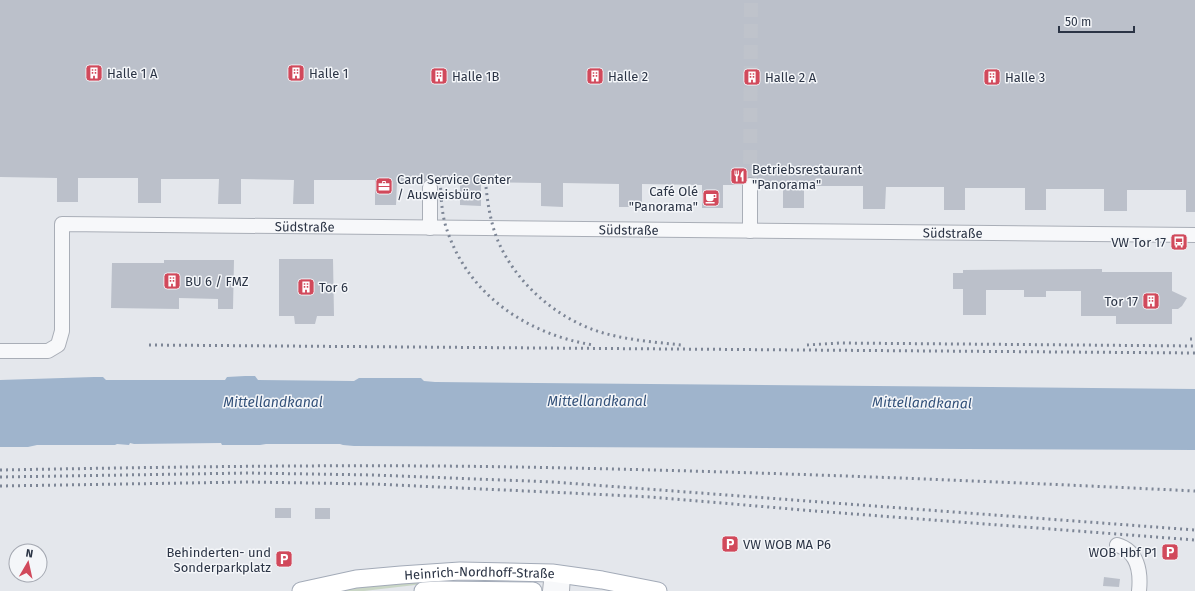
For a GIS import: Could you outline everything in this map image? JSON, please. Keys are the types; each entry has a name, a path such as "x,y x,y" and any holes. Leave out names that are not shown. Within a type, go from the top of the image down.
{"main road":[{"name":"Heinrich-Nordhoff-Straße","path":"300,591 356,579 460,571 559,580 602,580 658,591"},
{"name":"Heinrich-Nordhoff-Straße","path":"423,591 534,591"}],"street":[{"path":"750,185 750,231"},
{"path":"430,188 430,228"},
{"name":"Südstraße","path":"0,351 48,351 58,345 62,331 62,224 1195,235"},
{"path":"1117,545 1125,547 1134,556 1139,570 1139,591"},
{"path":"550,591 559,580"}],"green space":[{"path":"446,579 415,585 364,591 323,591"}],"water":[{"name":"Mittellandkanal","path":"255,376 258,380 354,381 359,378 421,378 424,381 435,382 1195,389 1195,450 354,446 340,444 222,445 221,443 130,443 129,445 37,445 28,447 0,447 0,380 103,377 106,380 225,380 227,377"}],"building":[{"path":"0,0 1195,0 1195,212 1186,212 1186,190 1127,190 1127,211 1104,211 1104,189 1046,189 1046,210 1025,210 1025,188 965,188 965,210 944,210 944,187 886,187 885,209 863,209 863,186 804,186 804,208 783,208 783,186 758,185 757,180 750,177 745,178 742,181 742,185 723,185 723,208 702,208 702,185 642,184 642,207 619,207 619,184 563,183 563,207 541,206 541,183 481,182 481,206 460,205 460,182 436,181 430,179 424,181 397,181 396,205 375,205 375,180 314,180 314,204 293,204 294,180 241,179 241,204 218,204 219,179 161,179 161,203 138,203 138,178 78,178 78,202 57,202 57,178 0,177"},
{"name":"Tor 6","path":"279,259 333,259 334,316 317,316 315,324 295,324 294,316 279,316"},
{"name":"BU 6 / FMZ","path":"164,260 234,260 233,309 218,309 218,299 179,298 179,309 111,308 112,263 164,263"},
{"path":"1102,269 1102,272 1172,272 1172,291 1187,298 1178,309 1172,309 1172,324 1116,324 1116,316 1081,316 1081,291 1046,291 1046,297 1024,297 1024,290 986,290 986,315 963,315 963,289 953,289 953,273 963,273 963,270"},
{"path":"275,508 291,508 291,518 275,518"},
{"path":"315,508 330,508 330,519 315,519"},
{"path":"1104,577 1120,579 1119,587 1103,586"}],"tunnel":[{"path":"750,185 751,0"}],"railway":[{"path":"440,176 442,208 446,227 456,251 468,272 484,291 502,307 545,331 568,340 593,345"},
{"path":"486,187 490,215 498,241 515,271 539,297 568,318 600,332 630,339 681,345"},
{"path":"1190,339 1195,339"},
{"path":"807,345 839,343 1195,346"},
{"path":"149,345 1195,353"},
{"path":"0,470 323,466 517,467 856,476 1195,491"},
{"path":"0,477 248,473 374,475 553,482 1195,530"},
{"path":"0,486 248,482 373,484 651,497 1195,540"}],"place":[{"name":"Halle 1 A","path":"94,73"},
{"name":"Halle 1","path":"296,73"},
{"name":"Halle 1B","path":"439,76"},
{"name":"Halle 2","path":"595,76"},
{"name":"Halle 2 A","path":"752,77"},
{"name":"Halle 3","path":"992,77"},
{"name":"Betriebsrestaurant \"Panorama\"","path":"739,176"},
{"name":"Card Service Center / Ausweisbüro","path":"384,186"},
{"name":"Café Olé \"Panorama\"","path":"711,198"},
{"name":"VW Tor 17","path":"1179,242"},
{"name":"BU 6 / FMZ","path":"172,281"},
{"name":"Tor 6","path":"306,287"},
{"name":"Tor 17","path":"1151,301"},
{"name":"VW WOB MA P6","path":"730,544"},
{"name":"WOB Hbf P1","path":"1170,552"},
{"name":"Behinderten- und Sonderparkplatz","path":"284,559"}]}
